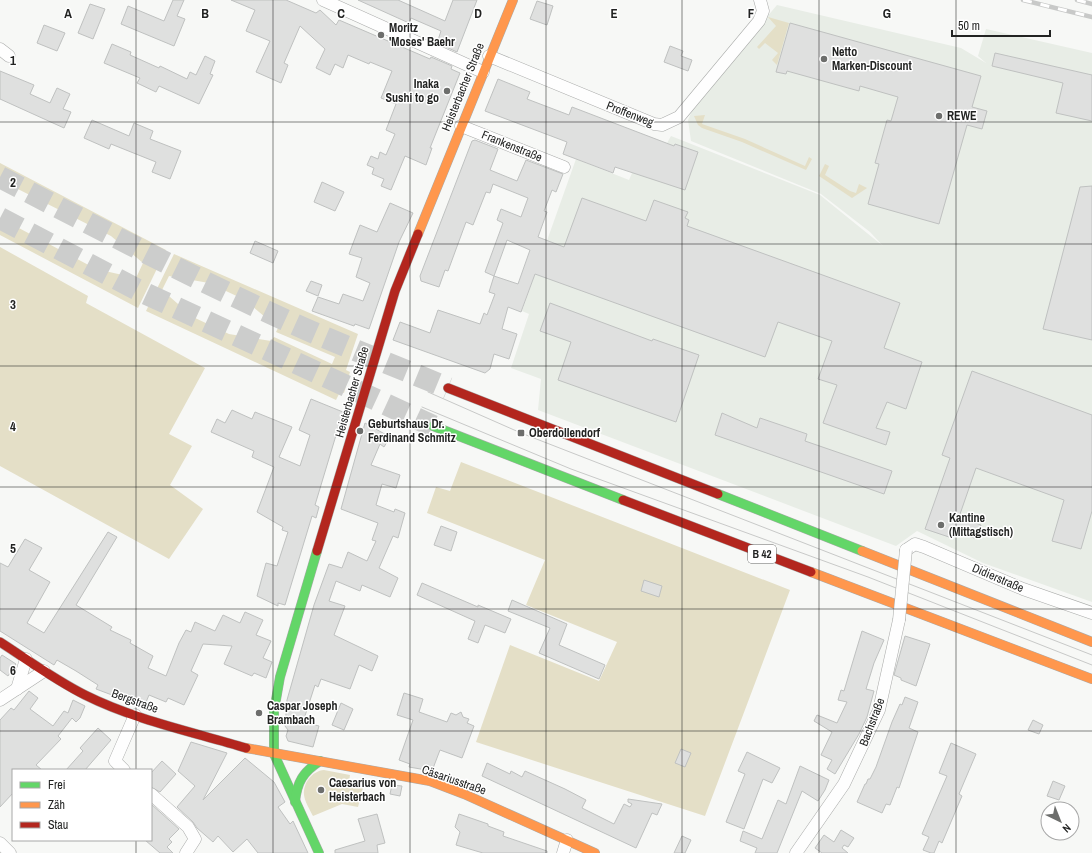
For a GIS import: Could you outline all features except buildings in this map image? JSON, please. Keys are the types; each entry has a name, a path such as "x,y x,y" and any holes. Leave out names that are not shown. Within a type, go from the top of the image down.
{"main road":[{"name":"Heisterbacher Straße","path":"319,853 274,754 274,711 280,677 329,508 395,291 513,0"},
{"path":"448,388 1092,642"},
{"name":"B 42","path":"432,426 760,554 1092,679"},
{"name":"Bergstraße","path":"0,642 86,696 135,715 204,736 274,754"},
{"name":"Cäsariusstraße","path":"274,754 320,760 430,781 464,794 594,853"},
{"name":"Heisterbacher Straße","path":"295,802 296,783 303,773 320,760"}],"street":[{"path":"324,0 483,72"},
{"name":"Proffenweg","path":"489,56 654,124 662,125 672,122 679,117 759,20 763,11 760,0"},
{"name":"Frankenstraße","path":"461,126 564,167"},
{"name":"Didierstraße","path":"906,550 915,544 924,547 1023,589 1092,613"},
{"name":"Bachstraße","path":"796,853 844,784 879,710 899,620 906,550"},
{"path":"17,689 26,659"},
{"path":"0,700 44,671"},
{"path":"123,769 115,762 135,715"},
{"path":"152,795 188,827 195,839 186,853"},
{"path":"563,853 567,840"},
{"path":"0,843 10,853"}],"shaded area":[{"path":"777,5 961,48 986,63 978,56 986,29 1092,53 1092,602 983,563 917,531 896,546 538,410 541,379 511,368 529,314 522,311 576,159 629,180 648,136 667,143 671,136 820,195 883,246 870,232 821,194 691,141 688,120 697,99"},
{"path":"768,17 789,23 777,65 772,60 778,53 765,43 759,49 757,47 776,26"},
{"path":"705,115 702,124 745,139 805,166 809,157 812,159 806,170 742,142 702,128 698,125 694,116"},
{"path":"0,163 166,250 138,308 0,235 0,218 96,269 136,278 143,263 111,236 0,180"},
{"path":"825,164 829,166 825,175 850,191 856,193 859,184 867,188 852,198 819,176"},
{"path":"0,247 88,296 86,303 205,368 169,434 192,446 170,485 203,509 169,559 0,466"},
{"path":"174,254 358,334 346,370 350,372 344,393 340,392 336,400 146,311","holes":["169,276 209,283 245,300 278,328 276,332 335,357 332,364 274,337 271,341 229,334 193,317 162,290"]},
{"path":"461,462 790,590 705,816 476,742 510,645 599,681 617,642 526,605 545,560 427,513 436,487 450,491"},
{"path":"324,770 350,775 349,782 356,783 355,787 363,788 358,807 342,804 313,816 304,795 305,786 312,775"}],"tunnel":[{"path":"0,177 150,255 226,292 321,336 448,388"},
{"path":"0,218 138,290 433,426"}],"tram line":[{"path":"428,392 521,433 1092,655"},
{"path":"422,407 571,469 868,577 1092,665"}],"railway":[{"path":"1023,0 1092,17"},
{"path":"1077,0 1092,4"}],"traffic: fast":[{"path":"433,426 623,500"},
{"path":"718,494 862,551"},
{"path":"317,551 280,677 274,711 274,754 319,853"},
{"path":"295,802 297,789 302,778 309,769 320,761"}],"traffic: slow":[{"path":"418,234 513,0"},
{"path":"862,551 1092,642"},
{"path":"811,572 1092,679"},
{"path":"246,748 430,781 464,794 595,853"}],"traffic: jam":[{"path":"317,551 395,291 418,234"},
{"path":"448,388 718,494"},
{"path":"623,500 811,572"},
{"path":"0,642 63,683 104,704 144,719 246,748"}],"place":[{"name":"Moritz 'Moses' Baehr","path":"381,35"},
{"name":"Netto Marken-Discount","path":"824,59"},
{"name":"Inaka Sushi to go","path":"447,91"},
{"name":"REWE","path":"939,116"},
{"name":"Geburtshaus Dr. Ferdinand Schmitz","path":"360,431"},
{"name":"Oberdollendorf","path":"521,433"},
{"name":"Kantine (Mittagstisch)","path":"941,525"},
{"name":"Caspar Joseph Brambach","path":"259,713"},
{"name":"Caesarius von Heisterbach","path":"321,790"}]}
